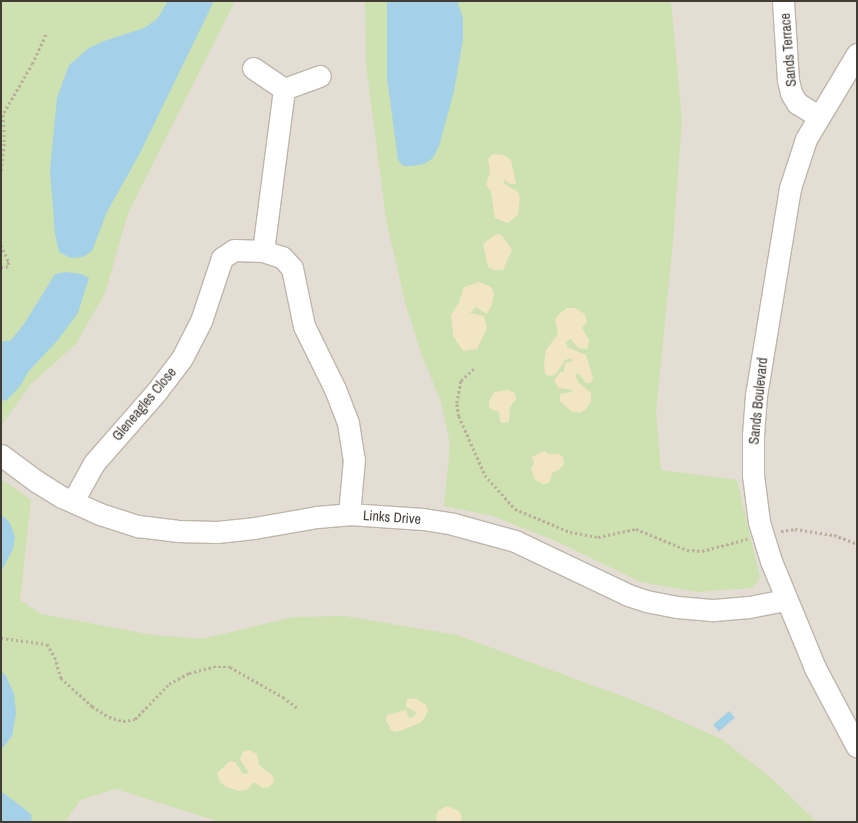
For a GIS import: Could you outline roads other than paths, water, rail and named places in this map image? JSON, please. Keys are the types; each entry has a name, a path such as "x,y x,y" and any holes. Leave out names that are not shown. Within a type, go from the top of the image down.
{"street":[{"name":"Sands Terrace","path":"783,1 788,80 791,93 797,102 818,116"},
{"name":"Sands Boulevard","path":"857,54 818,116 798,162 783,224 756,395 753,435 753,475 760,522 771,561 815,668 857,747"},
{"path":"253,68 284,89"},
{"path":"284,89 320,76"},
{"path":"263,251 284,89"},
{"name":"Gleneagles Close","path":"72,502 94,463 157,392 182,358 201,321 222,258 234,250 263,251 282,257 292,268 304,326 345,414 354,460 349,514"},
{"name":"Links Drive","path":"1,455 36,481 72,502 138,526 177,531 217,532 349,514 423,519 485,532 540,552 628,596 654,603 714,610 749,608 786,600"}],"water":[{"path":"168,1 214,1 140,153 107,212 92,251 83,257 71,258 59,252 55,234 50,170 57,98 69,65 89,48 144,28 157,19"},
{"path":"387,1 457,1 463,18 463,40 454,91 439,146 433,158 424,164 403,166 398,160 387,78"},
{"path":"66,272 81,274 89,278 78,313 57,341 28,372 21,385 7,400 1,401 1,342 11,340 24,324 55,274"},
{"path":"1,514 10,523 15,537 13,549 1,572"},
{"path":"1,671 6,676 14,694 16,713 12,736 1,750"},
{"path":"729,711 735,718 719,732 713,725"},
{"path":"1,791 31,814 32,822 1,822"}]}
